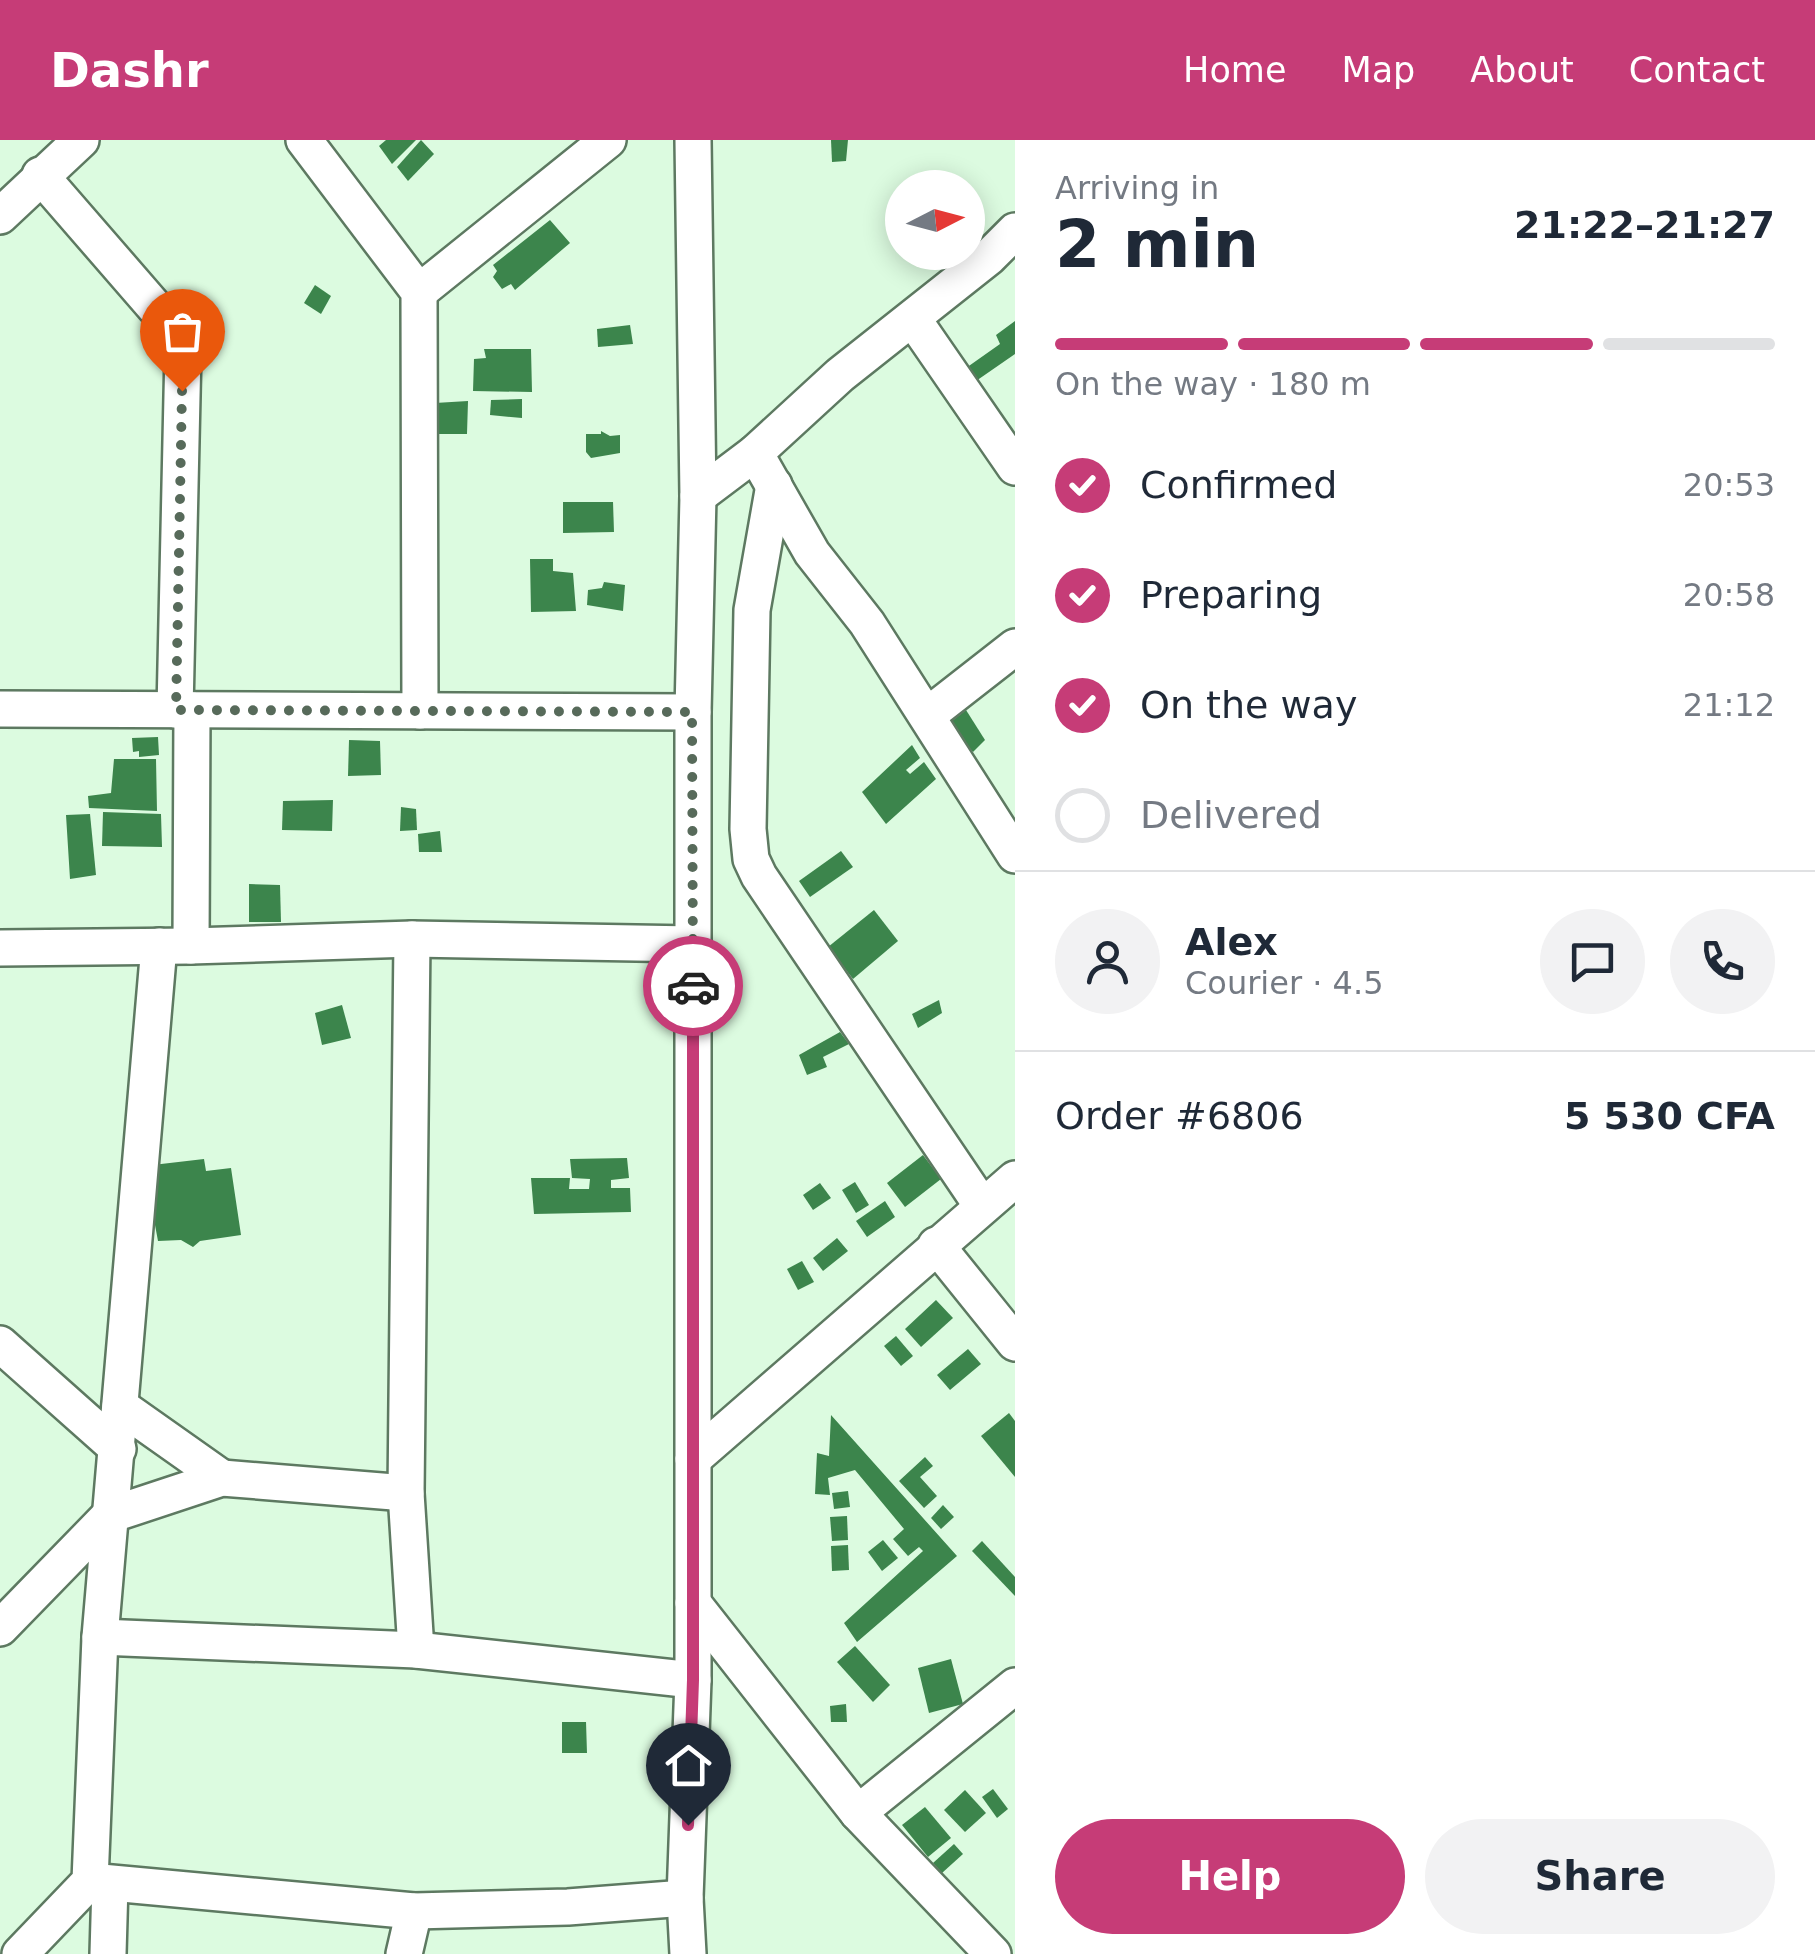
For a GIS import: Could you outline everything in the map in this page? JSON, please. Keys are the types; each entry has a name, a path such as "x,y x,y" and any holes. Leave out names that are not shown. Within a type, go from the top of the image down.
{"street":[{"path":"0,216 81,140"},
{"path":"304,140 419,292 420,711"},
{"path":"419,292 608,140"},
{"path":"688,1954 685,1898 693,1680 692,712 698,496 694,140"},
{"path":"40,175 171,326 183,351 184,710 175,946 120,1406 100,1637 100,1883 108,1954"},
{"path":"698,496 756,453 840,376 913,320 1015,231"},
{"path":"913,320 1015,467"},
{"path":"756,453 812,553 867,622 1015,855"},
{"path":"774,485 752,610 748,829 751,859 982,1206"},
{"path":"928,715 1015,647"},
{"path":"0,709 692,712"},
{"path":"0,948 412,939 693,944"},
{"path":"412,939 406,1493 416,1650"},
{"path":"693,1459 1015,1179"},
{"path":"936,1245 1015,1343"},
{"path":"0,1344 118,1449"},
{"path":"120,1406 222,1478"},
{"path":"0,1628 110,1514 222,1478 406,1493"},
{"path":"693,1603 858,1812 993,1954"},
{"path":"100,1637 416,1650 693,1680"},
{"path":"858,1812 1015,1686"},
{"path":"20,1954 100,1883 414,1911 685,1898"},
{"path":"404,1954 414,1911"}],"building":[{"path":"386,140 416,140 392,164 379,146"},
{"path":"421,140 434,154 408,181 397,167"},
{"path":"831,140 848,140 846,161 832,162"},
{"path":"550,220 570,243 515,290 511,284 502,289 493,277 497,271 493,265"},
{"path":"315,285 331,296 321,314 304,303"},
{"path":"1015,321 1015,354 976,381 966,368 1000,344 996,335"},
{"path":"630,325 633,344 598,347 597,329"},
{"path":"484,349 531,349 532,392 473,391 474,359 486,358"},
{"path":"522,399 522,418 490,415 491,400"},
{"path":"468,401 467,434 434,434 435,403"},
{"path":"601,431 610,436 620,435 620,453 591,458 586,452 586,434"},
{"path":"563,502 613,502 614,532 563,533"},
{"path":"530,559 553,559 553,571 573,573 576,611 531,612"},
{"path":"604,582 625,585 623,611 587,605 588,590 602,588"},
{"path":"966,710 985,740 973,752 948,724"},
{"path":"158,737 159,755 139,757 139,751 133,752 132,738"},
{"path":"349,740 380,741 381,775 348,776"},
{"path":"912,745 920,758 906,770 910,774 924,762 936,779 886,824 862,792"},
{"path":"114,759 156,759 157,811 89,808 88,796 111,793"},
{"path":"333,800 332,831 282,830 283,801"},
{"path":"401,807 416,809 417,830 400,831"},
{"path":"103,812 161,814 162,847 102,846"},
{"path":"90,814 96,875 70,879 66,815"},
{"path":"440,831 442,852 419,852 418,834"},
{"path":"841,851 853,867 810,897 799,881"},
{"path":"249,884 280,885 281,922 249,922"},
{"path":"874,910 898,941 853,979 828,947"},
{"path":"939,1000 942,1013 918,1028 912,1014"},
{"path":"342,1005 351,1038 322,1045 315,1013"},
{"path":"840,1032 849,1044 823,1057 827,1067 807,1075 799,1055"},
{"path":"923,1155 941,1179 905,1207 887,1183"},
{"path":"627,1158 629,1178 611,1180 611,1188 630,1188 631,1212 534,1214 531,1178 570,1178 569,1189 589,1189 590,1179 572,1178 570,1159"},
{"path":"204,1159 206,1171 231,1168 241,1235 200,1241 193,1247 181,1240 158,1241 144,1166"},
{"path":"855,1182 869,1205 856,1213 842,1190"},
{"path":"820,1183 831,1198 813,1210 803,1195"},
{"path":"885,1201 895,1217 867,1237 856,1221"},
{"path":"837,1238 848,1251 823,1271 813,1258"},
{"path":"802,1261 814,1282 798,1290 787,1269"},
{"path":"936,1300 953,1318 921,1347 905,1329"},
{"path":"896,1336 913,1356 901,1366 884,1346"},
{"path":"968,1349 981,1364 950,1390 937,1375"},
{"path":"1009,1413 1015,1421 1015,1477 981,1436"},
{"path":"831,1415 957,1556 857,1642 844,1623 923,1551 919,1547 908,1556 893,1539 904,1529 855,1470 828,1478 830,1495 815,1494 817,1453 829,1456"},
{"path":"925,1457 933,1466 920,1477 937,1496 924,1508 899,1481"},
{"path":"848,1491 850,1507 834,1509 832,1493"},
{"path":"943,1505 954,1517 941,1529 931,1518"},
{"path":"847,1516 848,1540 832,1541 830,1517"},
{"path":"883,1540 898,1558 882,1571 868,1552"},
{"path":"982,1541 1015,1577 1015,1596 972,1551"},
{"path":"848,1545 849,1570 832,1571 831,1546"},
{"path":"855,1646 890,1685 873,1702 837,1662"},
{"path":"951,1659 963,1704 929,1713 918,1668"},
{"path":"846,1704 847,1722 831,1722 830,1706"},
{"path":"562,1722 586,1722 587,1753 562,1753"},
{"path":"993,1789 1008,1809 997,1818 982,1797"},
{"path":"965,1790 986,1813 965,1832 944,1810"},
{"path":"925,1807 951,1838 928,1857 902,1825"},
{"path":"954,1844 963,1854 942,1873 933,1863"}],"way so far":[{"path":"182,391 176,710 692,712 693,986"}],"route":[{"path":"688,1825 693,1680 693,986"}]}
